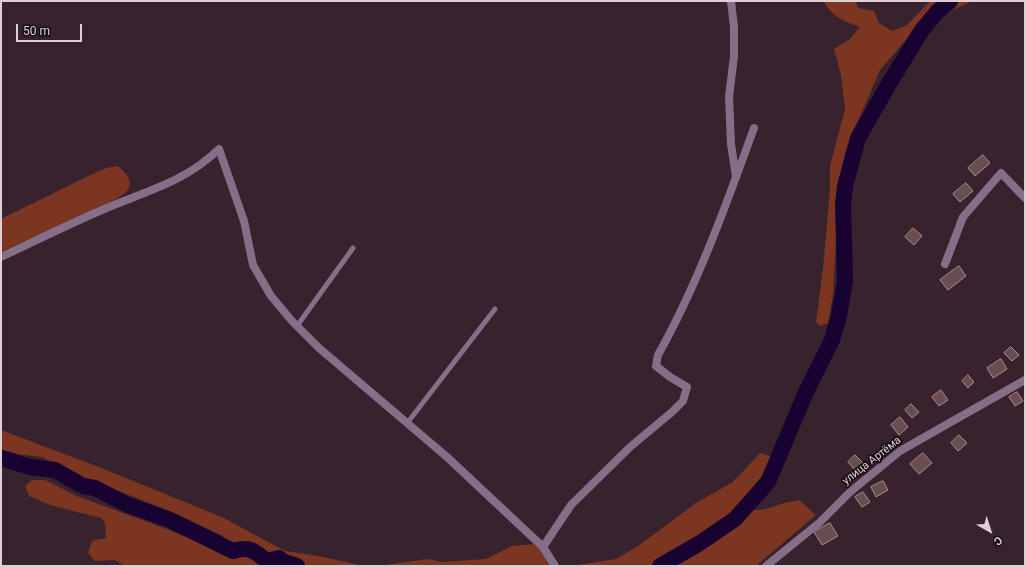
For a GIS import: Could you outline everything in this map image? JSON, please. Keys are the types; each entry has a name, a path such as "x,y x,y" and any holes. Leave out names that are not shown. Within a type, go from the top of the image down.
{"street":[{"path":"731,1 734,27 734,56 729,97 731,144 736,178"},
{"path":"543,547 571,505 630,447 683,401 687,386 670,377 656,366 658,355 689,292 736,178 754,128"},
{"path":"1,257 108,207 166,184 204,164 219,149 244,221 253,265 271,296 297,326 319,348 408,422 543,547 555,566"},
{"path":"945,264 963,217 1001,173 1023,192"},
{"name":"улица Артёма","path":"766,566 819,523 850,492 900,451 1025,380"}],"lane":[{"path":"297,326 353,248"},
{"path":"408,422 495,309"}],"shaded area":[{"path":"824,1 855,1 858,8 874,11 879,23 892,31 907,25 930,1 972,1 917,27 880,70 846,149 839,183 833,295 828,323 820,326 816,322 823,268 830,190 830,166 845,109 841,75 834,49 850,39 860,27 844,21 834,14 830,11"},
{"path":"117,166 126,173 130,184 124,194 112,201 1,252 1,219 88,176 106,168"},
{"path":"1,430 104,469 224,518 285,551 319,556 363,566 125,566 115,560 95,561 88,553 92,541 106,538 105,523 101,518 50,505 29,496 25,486 32,480 45,480 79,497 198,542 221,544 223,536 172,512 78,475 42,457 17,454 1,449"},
{"path":"760,453 770,456 770,466 744,498 750,508 760,510 799,500 816,515 756,566 570,566 616,559 638,546 696,503 733,482"},
{"path":"533,544 546,554 551,566 377,566 428,559 442,562 486,559 512,546"}],"building":[{"path":"983,155 990,163 975,176 968,168"},
{"path":"966,183 973,191 960,202 953,194"},
{"path":"913,228 922,236 914,245 905,237"},
{"path":"959,266 966,276 948,290 940,280"},
{"path":"1011,347 1019,355 1012,361 1004,353"},
{"path":"1001,359 1007,369 993,378 987,368"},
{"path":"968,375 974,382 968,388 962,381"},
{"path":"941,390 948,400 939,406 932,397"},
{"path":"1017,392 1023,401 1015,406 1009,397"},
{"path":"911,404 919,412 912,418 905,410"},
{"path":"900,417 908,427 899,435 891,425"},
{"path":"959,435 967,443 958,451 951,443"},
{"path":"923,453 932,463 919,474 910,464"},
{"path":"855,455 864,464 856,471 848,462"},
{"path":"883,481 888,490 876,497 871,487"},
{"path":"863,492 870,502 862,507 855,497"},
{"path":"830,523 838,536 822,545 814,532"}],"waterway":[{"path":"660,566 700,543 735,519 768,482 806,392 832,340 839,316 845,281 843,204 845,186 858,138 922,30 937,12 950,1"},
{"path":"1,458 30,467 55,470 83,486 95,488 128,505 170,520 233,551 248,549 252,550 267,561 279,558 284,562 297,566"}]}
